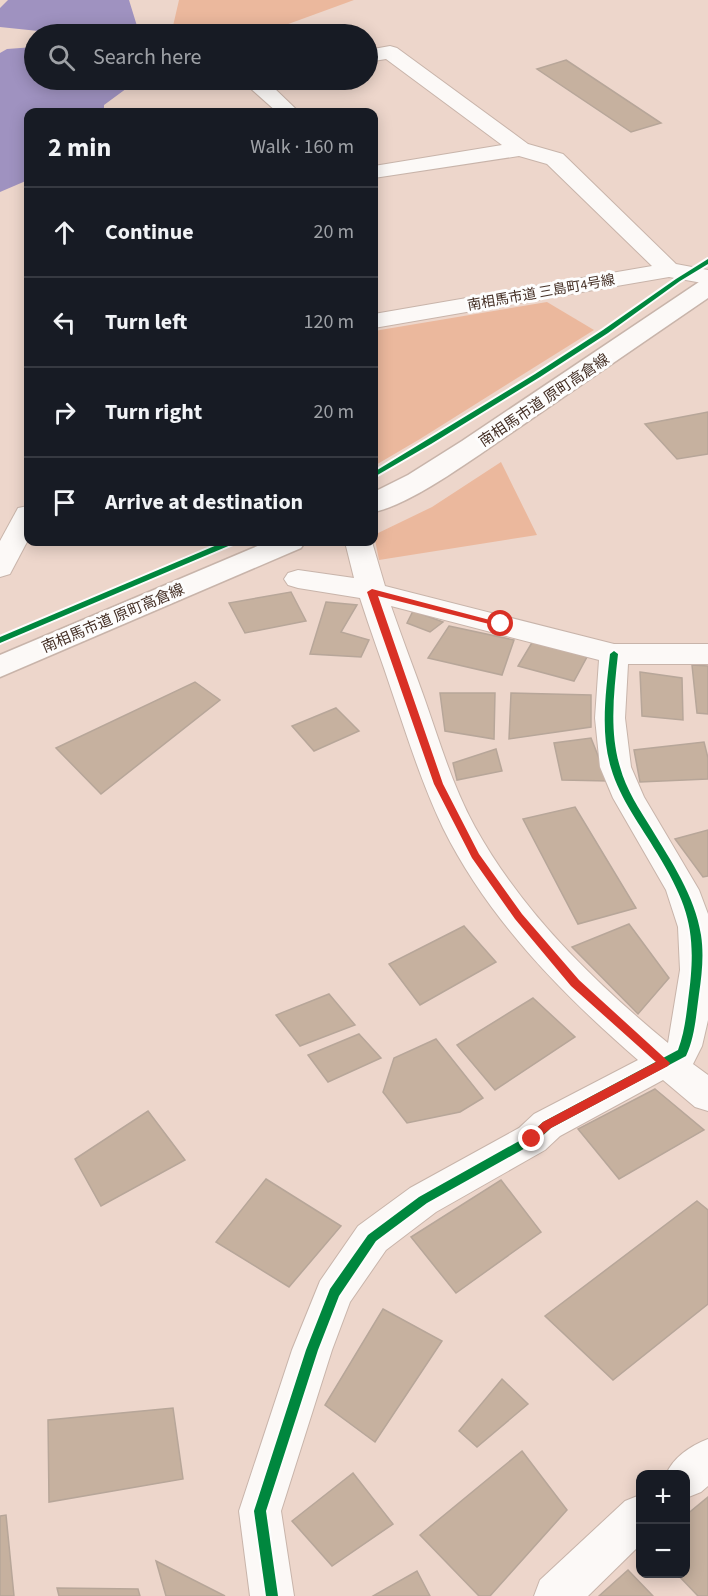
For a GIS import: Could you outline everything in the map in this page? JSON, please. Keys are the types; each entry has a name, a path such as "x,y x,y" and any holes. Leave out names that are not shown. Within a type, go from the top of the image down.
{"street":[{"path":"378,54 390,52 520,149 555,159 669,270"},
{"path":"263,90 284,108"},
{"path":"378,171 520,149"},
{"name":"南相馬市道 三島町4号線","path":"378,320 669,270 708,277"},
{"name":"南相馬市道 原町高倉線","path":"378,501 418,481 472,447 708,287"},
{"path":"0,568 24,522"},
{"name":"南相馬市道 原町高倉線","path":"0,666 282,546"},
{"path":"360,546 372,592 439,784 475,856 519,916 575,983 664,1063 708,1096"},
{"path":"297,579 349,586 614,654 708,654"},
{"path":"272,1596 260,1511 312,1350 334,1293 372,1238 423,1200 532,1139 547,1125 682,1053 688,1037 698,949 695,926 683,894 619,779 609,718 614,654"},
{"path":"690,1475 708,1459"},
{"path":"556,1596 636,1520"}],"shaded area":[{"path":"8,0 129,0 136,24 24,24 24,30 0,27 0,8"},
{"path":"179,0 354,0 288,24 173,24"},
{"path":"24,48 24,90 124,90 104,105 104,108 24,108 24,182 0,192 0,53 7,49"},
{"path":"547,302 594,330 378,464 378,330"},
{"path":"501,462 537,535 379,560 376,546 378,533 432,507"}],"building":[{"path":"566,60 661,123 631,132 537,69"},
{"path":"708,412 708,454 677,459 645,424"},
{"path":"291,592 306,621 245,633 229,603"},
{"path":"326,602 357,605 341,632 369,640 361,657 310,654"},
{"path":"413,611 443,622 430,632 407,623"},
{"path":"449,626 514,640 502,675 428,658"},
{"path":"533,641 587,657 574,681 518,666"},
{"path":"692,665 708,666 708,714 697,713"},
{"path":"640,672 682,678 683,720 642,716"},
{"path":"195,682 220,700 101,794 56,748"},
{"path":"440,693 495,693 494,739 445,731"},
{"path":"511,693 591,695 591,727 509,739"},
{"path":"336,708 359,731 314,751 292,726"},
{"path":"591,738 608,781 562,780 554,743"},
{"path":"704,742 708,758 708,779 640,782 634,750"},
{"path":"496,749 502,771 457,780 453,763"},
{"path":"575,807 636,908 578,924 523,819"},
{"path":"708,830 708,876 703,877 675,839"},
{"path":"629,924 669,978 638,1014 572,947"},
{"path":"464,926 496,962 420,1005 389,964"},
{"path":"329,994 355,1025 300,1046 276,1015"},
{"path":"533,998 575,1037 495,1090 457,1045"},
{"path":"359,1034 381,1058 328,1082 308,1055"},
{"path":"436,1039 483,1098 460,1112 407,1123 383,1092 394,1058"},
{"path":"655,1089 704,1130 619,1179 578,1129"},
{"path":"148,1111 185,1160 101,1206 75,1159"},
{"path":"266,1179 341,1226 289,1287 216,1242"},
{"path":"501,1180 541,1232 456,1293 411,1237"},
{"path":"697,1201 708,1210 708,1304 613,1380 545,1316"},
{"path":"383,1309 442,1341 375,1442 325,1405"},
{"path":"502,1379 528,1404 477,1447 459,1431"},
{"path":"173,1408 183,1479 49,1502 48,1420"},
{"path":"522,1451 567,1510 490,1596 479,1596 420,1535"},
{"path":"353,1473 393,1524 332,1566 292,1521"},
{"path":"708,1497 708,1596 698,1596 681,1578 690,1578 690,1512"},
{"path":"6,1515 14,1596 0,1596 0,1516"},
{"path":"156,1561 225,1596 166,1596"},
{"path":"628,1570 653,1596 599,1596"},
{"path":"417,1571 430,1596 373,1596"},
{"path":"57,1588 138,1589 140,1596 59,1596"}],"cycle path":[{"path":"378,473 537,376 708,261"},
{"path":"0,640 221,546"},
{"path":"272,1596 260,1511 312,1350 334,1293 372,1238 423,1200 532,1139 547,1125 682,1053 685,1046 696,978 697,935 682,890 629,798 615,767 610,735 614,654"}],"route":[{"path":"501,624 372,592 439,784 475,856 519,916 575,983 664,1063 547,1125 532,1139"}]}
